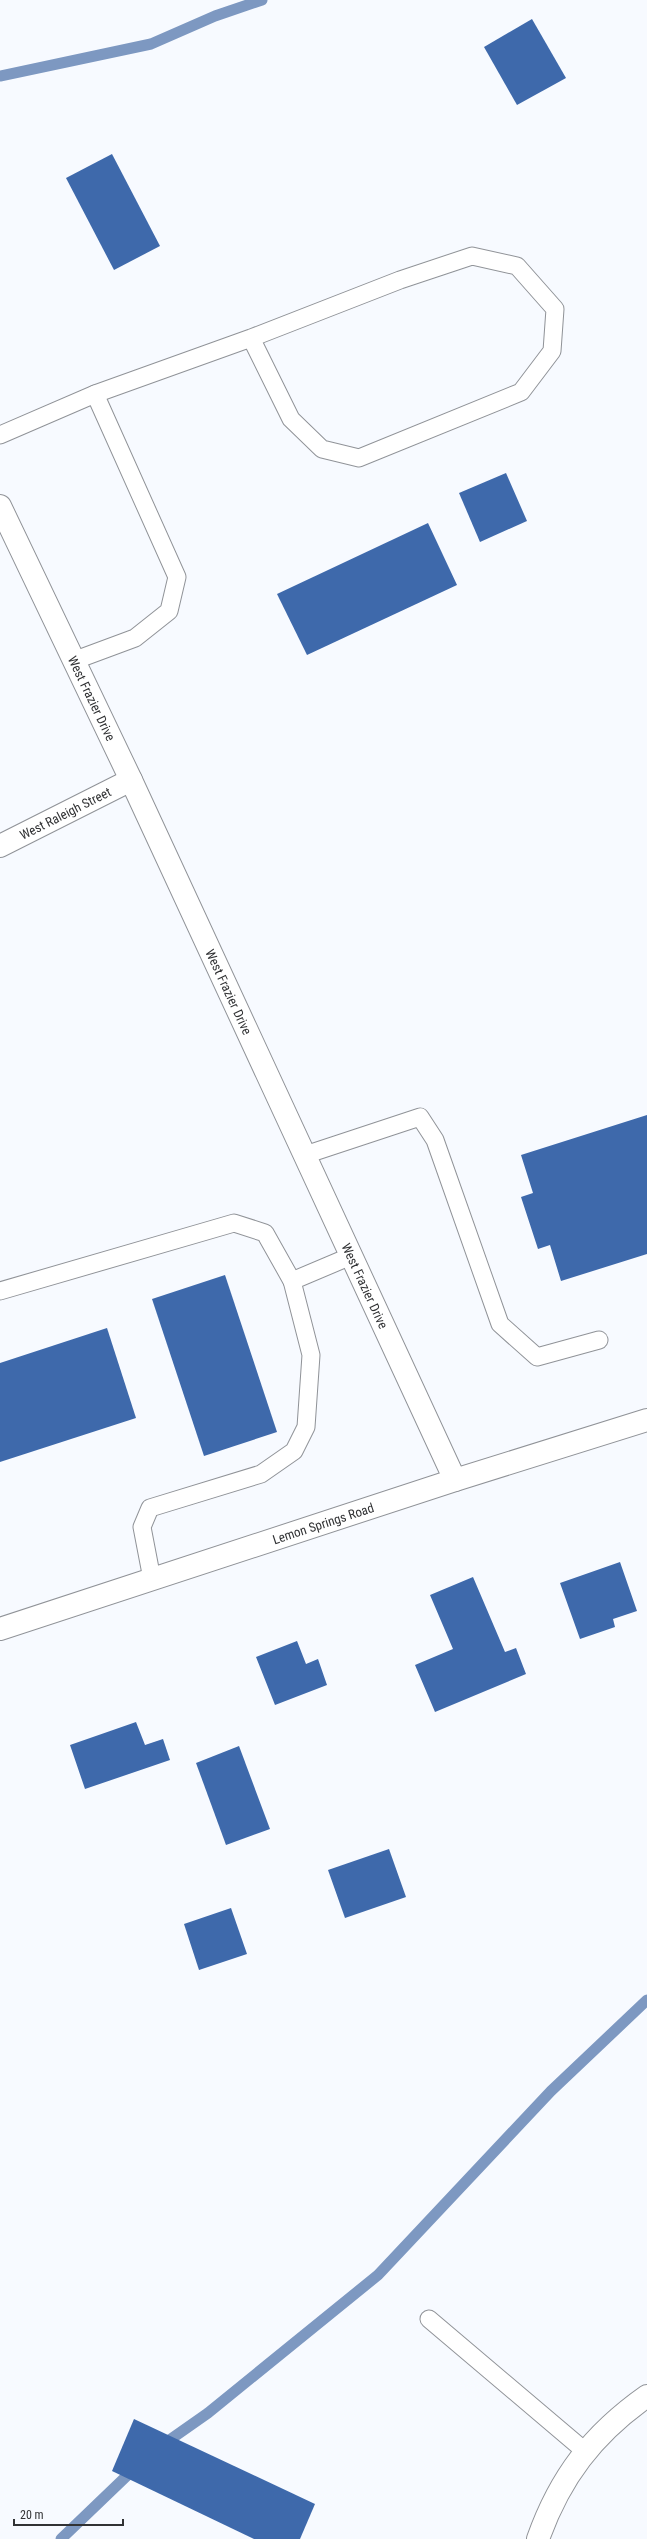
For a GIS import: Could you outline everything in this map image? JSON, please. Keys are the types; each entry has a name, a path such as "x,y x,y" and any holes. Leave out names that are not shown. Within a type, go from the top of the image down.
{"street":[{"name":"West Frazier Drive","path":"0,506 131,780 455,1480"},
{"name":"West Raleigh Street","path":"0,846 131,780"},
{"name":"Lemon Springs Road","path":"0,1630 455,1480 647,1420"},
{"path":"538,2539 548,2512 572,2467 601,2435 647,2396"}],"lane":[{"path":"0,435 95,394 251,338 400,280 472,256 516,266 555,309 552,351 521,392 360,458 322,449 291,419 251,338"},
{"path":"73,661 135,638 169,611 177,577 95,394"},
{"path":"304,1155 420,1117 435,1140 500,1324 537,1357 599,1340"},
{"path":"0,1291 234,1223 265,1233 292,1281 311,1355 306,1426 294,1451 261,1474 150,1508 142,1527 152,1579"},
{"path":"292,1281 351,1256"},
{"path":"429,2319 586,2452"}],"building":[{"path":"532,19 566,78 517,105 484,47"},
{"path":"112,154 160,246 114,270 66,178"},
{"path":"506,473 527,521 480,542 459,493"},
{"path":"428,523 457,585 307,655 277,594"},
{"path":"647,1115 647,1254 561,1281 550,1245 538,1249 521,1197 533,1193 521,1155"},
{"path":"225,1275 277,1432 204,1456 152,1299"},
{"path":"107,1328 136,1418 0,1462 0,1363"},
{"path":"620,1562 637,1611 613,1619 615,1627 580,1639 560,1583"},
{"path":"473,1577 505,1652 516,1648 526,1674 435,1712 415,1665 453,1649 430,1595"},
{"path":"297,1641 306,1664 318,1659 327,1685 275,1705 256,1657"},
{"path":"136,1722 145,1745 163,1739 170,1760 85,1789 70,1745"},
{"path":"239,1746 270,1829 226,1845 196,1763"},
{"path":"389,1849 406,1897 345,1918 328,1870"},
{"path":"231,1908 247,1954 199,1970 184,1924"},
{"path":"134,2419 315,2504 300,2539 254,2539 112,2471"}],"waterway":[{"path":"0,76 151,44 215,16 262,0"},
{"path":"161,2446 208,2413 378,2275 551,2091 647,2000"},
{"path":"61,2539 136,2467"}]}
